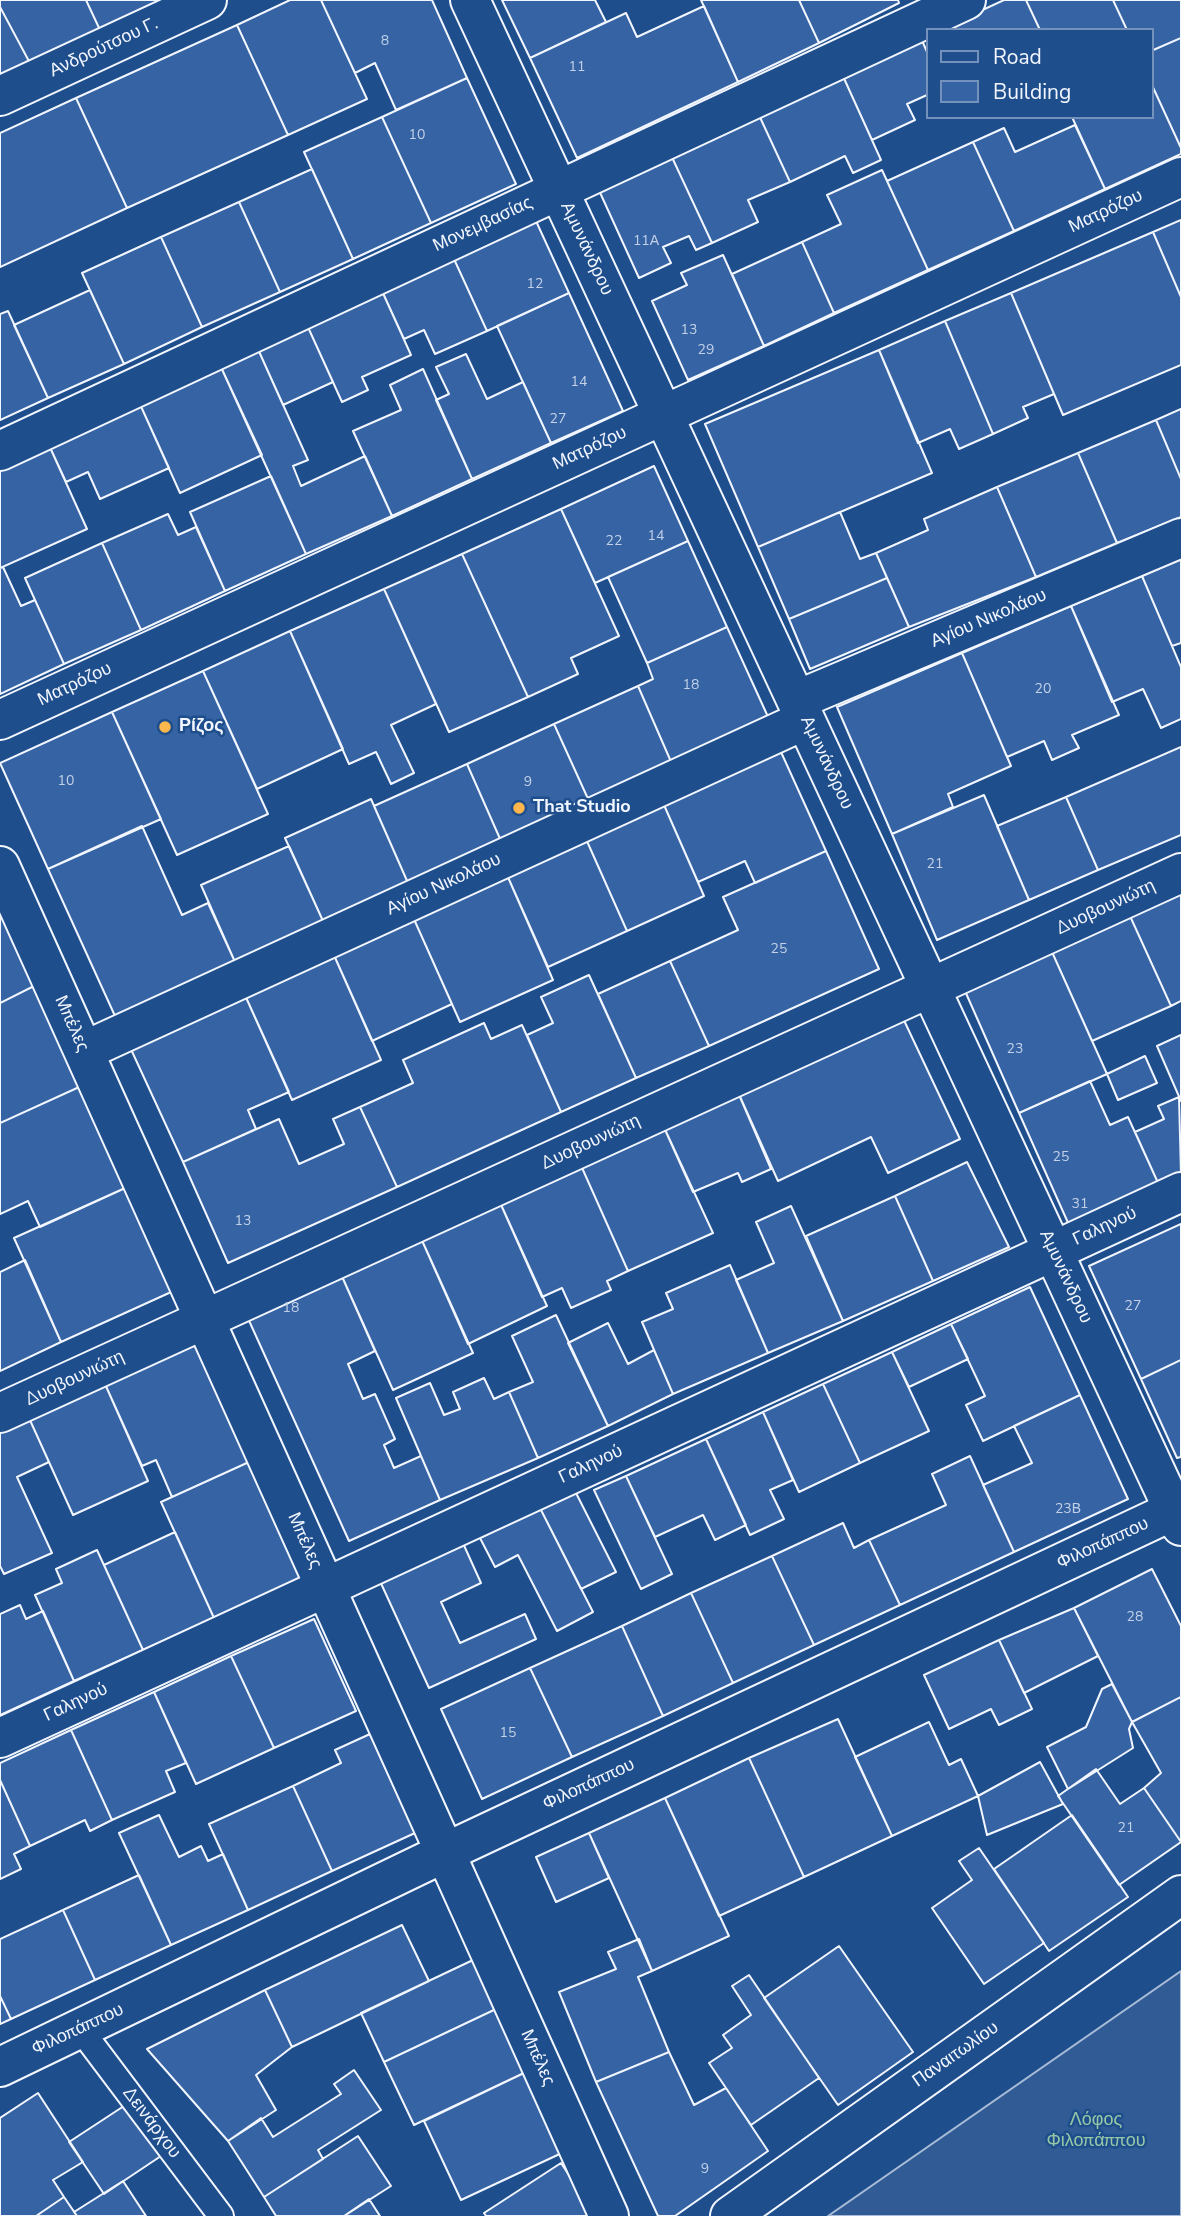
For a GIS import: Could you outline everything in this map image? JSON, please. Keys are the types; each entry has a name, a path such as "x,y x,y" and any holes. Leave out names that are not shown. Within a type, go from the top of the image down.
{"street":[{"name":"Ανδρούτσου Γ.","path":"0,96 207,0"},
{"name":"Αμυνάνδρου","path":"470,0 1053,1251 1179,1514"},
{"name":"Μονεμβασίας","path":"0,451 967,0"},
{"name":"Ματρόζου","path":"0,720 1181,177"},
{"name":"Αγίου Νικολάου","path":"83,1051 801,710 1181,538"},
{"name":"Μπέλες","path":"0,866 608,2216"},
{"name":"Δυοβουνιώτη","path":"0,1413 1181,873"},
{"name":"Γαληνού","path":"0,1738 1181,1192"},
{"name":"Φιλοπάππου","path":"0,2067 444,1853 1179,1514"},
{"name":"Παναιτωλίου","path":"730,2216 1181,1895"}],"lane":[{"name":"Δεινάρχου","path":"81,2030 221,2216"}],"shaded area":[{"name":"Λόφος Φιλοπάππου","path":"1181,1971 1181,2216 828,2216"}],"building":[{"path":"0,0 86,0 100,30 31,65 0,7"},
{"path":"86,0 163,0 100,30"},
{"path":"290,0 321,0 367,99 288,135 237,25"},
{"path":"321,0 432,0 467,78 396,110 375,63 355,73"},
{"path":"502,0 595,0 606,22 530,58"},
{"path":"701,0 799,0 819,43 738,82"},
{"path":"799,0 898,0 899,3 819,43"},
{"path":"1004,0 1026,0 1039,28 943,28"},
{"path":"1026,0 1113,0 1126,28 1039,28"},
{"path":"1113,0 1181,0 1181,38 1153,50 1153,28 1126,28"},
{"path":"704,6 738,82 577,158 530,58 626,13 637,37"},
{"path":"0,7 31,65 0,81"},
{"path":"237,25 288,135 127,208 76,98"},
{"path":"921,38 926,50 926,95 907,104 915,120 872,140 842,74"},
{"path":"1181,38 1181,148 1153,87 1153,50"},
{"path":"842,74 881,160 853,173 845,156 790,182 758,113"},
{"path":"467,78 516,184 431,223 382,117"},
{"path":"1153,87 1181,148 1181,154 1105,189 1073,119 1153,119"},
{"path":"76,98 127,208 0,267 0,133"},
{"path":"758,113 790,182 748,200 758,222 712,243 670,153"},
{"path":"382,117 431,223 353,259 304,152"},
{"path":"1075,125 1105,189 1014,231 973,142 1004,128 1015,152"},
{"path":"973,142 1014,231 928,270 887,181"},
{"path":"670,153 712,243 696,250 689,236 663,247 671,263 639,278 597,186"},
{"path":"312,169 353,259 280,292 239,202"},
{"path":"882,170 928,270 834,313 802,242 841,224 827,195"},
{"path":"239,202 280,292 202,327 161,237"},
{"path":"1181,220 1181,297 1153,232"},
{"path":"536,221 569,293 487,331 454,259"},
{"path":"1153,232 1181,297 1181,365 1063,415 1011,293"},
{"path":"161,237 202,327 124,364 82,273"},
{"path":"802,242 834,313 764,346 732,274"},
{"path":"723,255 764,346 688,380 652,301 687,285 681,273"},
{"path":"454,259 487,331 435,354 424,330 404,339 382,291"},
{"path":"90,290 124,364 48,398 14,325"},
{"path":"382,291 411,355 362,377 368,390 342,402 307,325"},
{"path":"569,293 623,411 551,443 497,326"},
{"path":"1011,293 1054,394 1023,407 1028,418 993,434 945,321"},
{"path":"8,311 48,398 0,420 0,314"},
{"path":"945,321 993,434 959,449 950,429 918,443 879,350"},
{"path":"307,325 333,382 283,405 257,347"},
{"path":"257,347 308,460 293,466 301,486 365,456 392,516 306,554 220,365"},
{"path":"879,350 932,473 758,547 705,424"},
{"path":"466,354 487,399 523,382 551,443 472,479 436,400 449,394 436,367"},
{"path":"220,365 262,455 180,493 139,402"},
{"path":"423,369 472,479 392,516 353,431 401,410 390,385"},
{"path":"139,402 169,468 100,499 88,472 66,482 48,443"},
{"path":"1181,409 1181,479 1156,420"},
{"path":"1156,420 1181,479 1181,517 1117,543 1078,453"},
{"path":"48,443 87,529 0,568 0,465"},
{"path":"1078,453 1117,543 1036,577 997,487"},
{"path":"654,466 688,541 595,583 561,509"},
{"path":"271,476 306,554 225,591 190,512"},
{"path":"997,487 1036,577 909,627 876,553 928,530 924,519"},
{"path":"561,509 619,636 571,658 578,674 528,697 462,554"},
{"path":"840,512 860,559 876,553 887,578 789,619 758,547"},
{"path":"168,514 178,535 196,527 225,591 141,630 102,543"},
{"path":"688,541 727,627 647,663 608,577"},
{"path":"102,543 141,630 64,664 25,578"},
{"path":"462,554 528,697 449,732 384,589"},
{"path":"1181,559 1181,643 1172,646 1142,576"},
{"path":"3,567 21,606 35,600 64,664 0,694 0,568"},
{"path":"1142,576 1181,667 1181,719 1161,728 1143,689 1112,702 1071,606"},
{"path":"887,578 909,627 810,669 789,619"},
{"path":"384,589 436,704 391,725 414,773 391,784 376,752 349,764 290,631"},
{"path":"1071,606 1119,715 1072,735 1079,748 1052,760 1044,741 1007,757 962,653"},
{"path":"727,627 769,719 672,764 638,686 653,679 647,663"},
{"path":"290,631 343,749 257,789 203,671"},
{"path":"962,653 1011,766 948,794 953,807 892,834 837,707"},
{"path":"203,671 268,814 177,855 112,712"},
{"path":"638,686 672,764 589,801 554,724"},
{"path":"112,712 161,819 48,869 0,763"},
{"path":"554,724 589,801 501,841 467,764"},
{"path":"1181,747 1181,835 1098,870 1066,797"},
{"path":"781,752 826,851 755,883 745,861 698,882 664,805"},
{"path":"467,764 501,841 408,883 374,806"},
{"path":"984,795 1029,900 937,940 892,834"},
{"path":"1066,797 1098,870 1029,900 997,826"},
{"path":"371,799 408,883 323,921 285,838"},
{"path":"664,805 704,896 627,931 586,839"},
{"path":"142,826 182,915 208,903 235,962 115,1016 48,869"},
{"path":"586,839 627,931 548,967 507,875"},
{"path":"289,846 323,921 235,962 201,885"},
{"path":"826,851 879,969 709,1046 670,961 738,930 723,897"},
{"path":"507,875 553,980 460,1022 413,917"},
{"path":"1181,894 1181,1001 1171,1006 1130,916"},
{"path":"0,907 40,983 0,1003"},
{"path":"1130,916 1171,1006 1092,1041 1052,952"},
{"path":"413,917 452,1004 372,1041 333,953"},
{"path":"1052,952 1107,1074 1019,1113 965,991"},
{"path":"333,953 381,1060 292,1100 244,993"},
{"path":"670,961 709,1046 636,1078 598,994"},
{"path":"589,975 636,1078 561,1112 527,1035 553,1023 541,997"},
{"path":"40,983 88,1083 0,1123 0,1003"},
{"path":"244,993 289,1092 248,1110 256,1129 183,1162 129,1045"},
{"path":"901,1014 960,1139 888,1173 871,1137 778,1181 737,1090"},
{"path":"484,1023 491,1039 522,1025 561,1112 397,1187 360,1107 413,1083 403,1060"},
{"path":"1181,1035 1181,1101 1157,1046"},
{"path":"1145,1056 1157,1083 1118,1100 1107,1074"},
{"path":"1090,1081 1110,1125 1128,1117 1159,1185 1069,1225 1019,1113"},
{"path":"88,1083 134,1184 40,1227 28,1201 0,1214 0,1123"},
{"path":"737,1090 771,1169 742,1182 738,1173 693,1192 662,1123"},
{"path":"1179,1097 1181,1175 1159,1185 1135,1132 1164,1119 1158,1106"},
{"path":"360,1107 397,1187 228,1263 183,1162 279,1119 299,1164 344,1144 333,1119"},
{"path":"662,1123 713,1233 628,1271 579,1161"},
{"path":"579,1161 628,1271 607,1281 611,1290 571,1308 562,1288 542,1297 498,1198"},
{"path":"967,1162 1009,1247 933,1281 895,1196"},
{"path":"134,1184 180,1288 61,1342 14,1238"},
{"path":"895,1196 933,1281 843,1321 806,1236"},
{"path":"498,1198 547,1306 468,1344 420,1236"},
{"path":"791,1206 843,1321 768,1353 736,1280 774,1263 756,1222"},
{"path":"1181,1224 1181,1360 1141,1379 1089,1266"},
{"path":"420,1236 473,1353 393,1390 340,1272"},
{"path":"25,1260 61,1342 0,1371 0,1272"},
{"path":"730,1265 768,1353 673,1394 642,1322 673,1309 666,1293"},
{"path":"340,1272 375,1351 348,1364 363,1399 375,1394 395,1439 384,1445 394,1468 421,1456 440,1500 349,1541 246,1314"},
{"path":"1030,1287 1080,1395 983,1441 966,1405 985,1396 951,1324"},
{"path":"556,1315 608,1426 538,1458 509,1392 533,1382 512,1336"},
{"path":"608,1323 628,1364 654,1350 673,1394 608,1426 568,1343"},
{"path":"951,1324 968,1359 909,1387 892,1352"},
{"path":"194,1343 249,1462 172,1497 156,1460 142,1466 105,1384"},
{"path":"892,1352 929,1431 860,1463 823,1384"},
{"path":"1181,1360 1181,1457 1177,1458 1141,1379"},
{"path":"484,1378 494,1399 509,1392 538,1458 440,1500 396,1398 430,1383 444,1415 460,1409 453,1392"},
{"path":"105,1384 148,1481 73,1515 29,1418"},
{"path":"823,1384 860,1463 799,1492 763,1412"},
{"path":"1080,1395 1128,1499 1014,1552 983,1485 1032,1463 1014,1426"},
{"path":"763,1412 793,1480 770,1490 784,1519 750,1535 706,1439"},
{"path":"29,1418 49,1462 17,1477 52,1553 4,1574 0,1566 0,1431"},
{"path":"706,1439 746,1525 715,1540 703,1515 655,1537 626,1476"},
{"path":"970,1456 1014,1552 900,1605 869,1540 946,1505 932,1474"},
{"path":"249,1462 302,1578 214,1618 161,1502"},
{"path":"626,1476 672,1574 641,1589 594,1490"},
{"path":"575,1491 616,1572 581,1589 540,1508"},
{"path":"540,1508 593,1612 557,1631 518,1555 495,1567 480,1538"},
{"path":"843,1523 854,1548 869,1540 900,1605 814,1645 772,1556"},
{"path":"175,1532 214,1618 143,1650 104,1565"},
{"path":"462,1541 481,1583 441,1602 460,1643 525,1614 536,1639 429,1688 379,1579"},
{"path":"97,1550 143,1650 74,1681 35,1595 62,1583 56,1569"},
{"path":"772,1556 814,1645 733,1683 691,1593"},
{"path":"1152,1569 1181,1626 1181,1697 1132,1722 1074,1608"},
{"path":"691,1593 733,1683 663,1716 622,1626"},
{"path":"20,1605 26,1619 43,1611 74,1681 0,1715 0,1614"},
{"path":"1074,1608 1098,1656 1024,1693 999,1640"},
{"path":"314,1619 356,1711 274,1748 231,1656"},
{"path":"622,1626 663,1716 572,1757 530,1668"},
{"path":"999,1640 1032,1709 999,1725 991,1709 949,1729 924,1675"},
{"path":"231,1656 274,1748 196,1784 154,1692"},
{"path":"530,1668 572,1757 482,1799 441,1709"},
{"path":"1112,1684 1132,1722 1129,1729 1133,1748 1068,1789 1047,1747 1086,1727 1102,1689"},
{"path":"154,1692 186,1763 166,1771 175,1792 112,1820 71,1730"},
{"path":"1181,1697 1181,1842 1144,1788 1161,1773 1132,1722"},
{"path":"838,1719 892,1836 804,1877 749,1758"},
{"path":"929,1722 949,1765 961,1759 978,1796 892,1836 855,1757"},
{"path":"71,1730 112,1820 90,1831 85,1820 30,1846 0,1780 0,1763"},
{"path":"370,1734 415,1833 332,1871 293,1786 341,1763 335,1750"},
{"path":"749,1758 804,1877 719,1916 665,1798"},
{"path":"1040,1762 1063,1804 987,1835 978,1796"},
{"path":"1096,1769 1120,1804 1144,1788 1181,1842 1119,1885 1058,1796"},
{"path":"0,1780 30,1846 14,1854 21,1869 0,1879"},
{"path":"293,1786 332,1871 248,1910 209,1824"},
{"path":"665,1798 729,1936 652,1971 589,1833"},
{"path":"159,1815 179,1857 201,1846 208,1861 223,1854 248,1910 171,1945 119,1833"},
{"path":"1072,1815 1128,1897 1049,1951 994,1869"},
{"path":"589,1833 609,1878 556,1902 536,1857"},
{"path":"979,1848 1044,1943 984,1984 932,1908 972,1880 959,1861"},
{"path":"139,1875 171,1945 95,1980 63,1910"},
{"path":"63,1910 95,1980 11,2019 0,1996 0,1939"},
{"path":"402,1925 429,1981 292,2047 265,1990"},
{"path":"639,1939 652,1971 638,1977 669,2052 596,2082 559,1992 616,1969 608,1952"},
{"path":"839,1946 913,2052 838,2105 764,1998"},
{"path":"473,1960 496,2009 384,2062 361,2013"},
{"path":"749,1975 819,2078 751,2125 709,2063 732,2048 723,2035 751,2015 732,1986"},
{"path":"265,1990 292,2047 256,2075 276,2110 228,2141 147,2049"},
{"path":"0,1996 11,2019 0,2024"},
{"path":"496,2009 526,2072 414,2125 384,2062"},
{"path":"669,2052 694,2105 726,2088 768,2151 675,2216 658,2216 596,2082"},
{"path":"354,2070 381,2110 318,2150 323,2159 264,2197 228,2141 261,2118 273,2137 341,2094 334,2084"},
{"path":"526,2072 564,2152 461,2200 424,2121"},
{"path":"38,2093 83,2162 53,2180 64,2197 36,2216 0,2216 0,2118"},
{"path":"127,2104 161,2156 104,2194 69,2142"},
{"path":"358,2136 391,2186 344,2216 276,2216 264,2197"},
{"path":"561,2163 596,2216 486,2216 484,2213"},
{"path":"123,2181 146,2216 77,2216 74,2212"},
{"path":"64,2197 77,2216 36,2216"},
{"path":"369,2199 380,2216 344,2216"}],"place":[{"name":"Ρίζος","path":"165,727"},
{"name":"That Studio","path":"519,808"}]}
